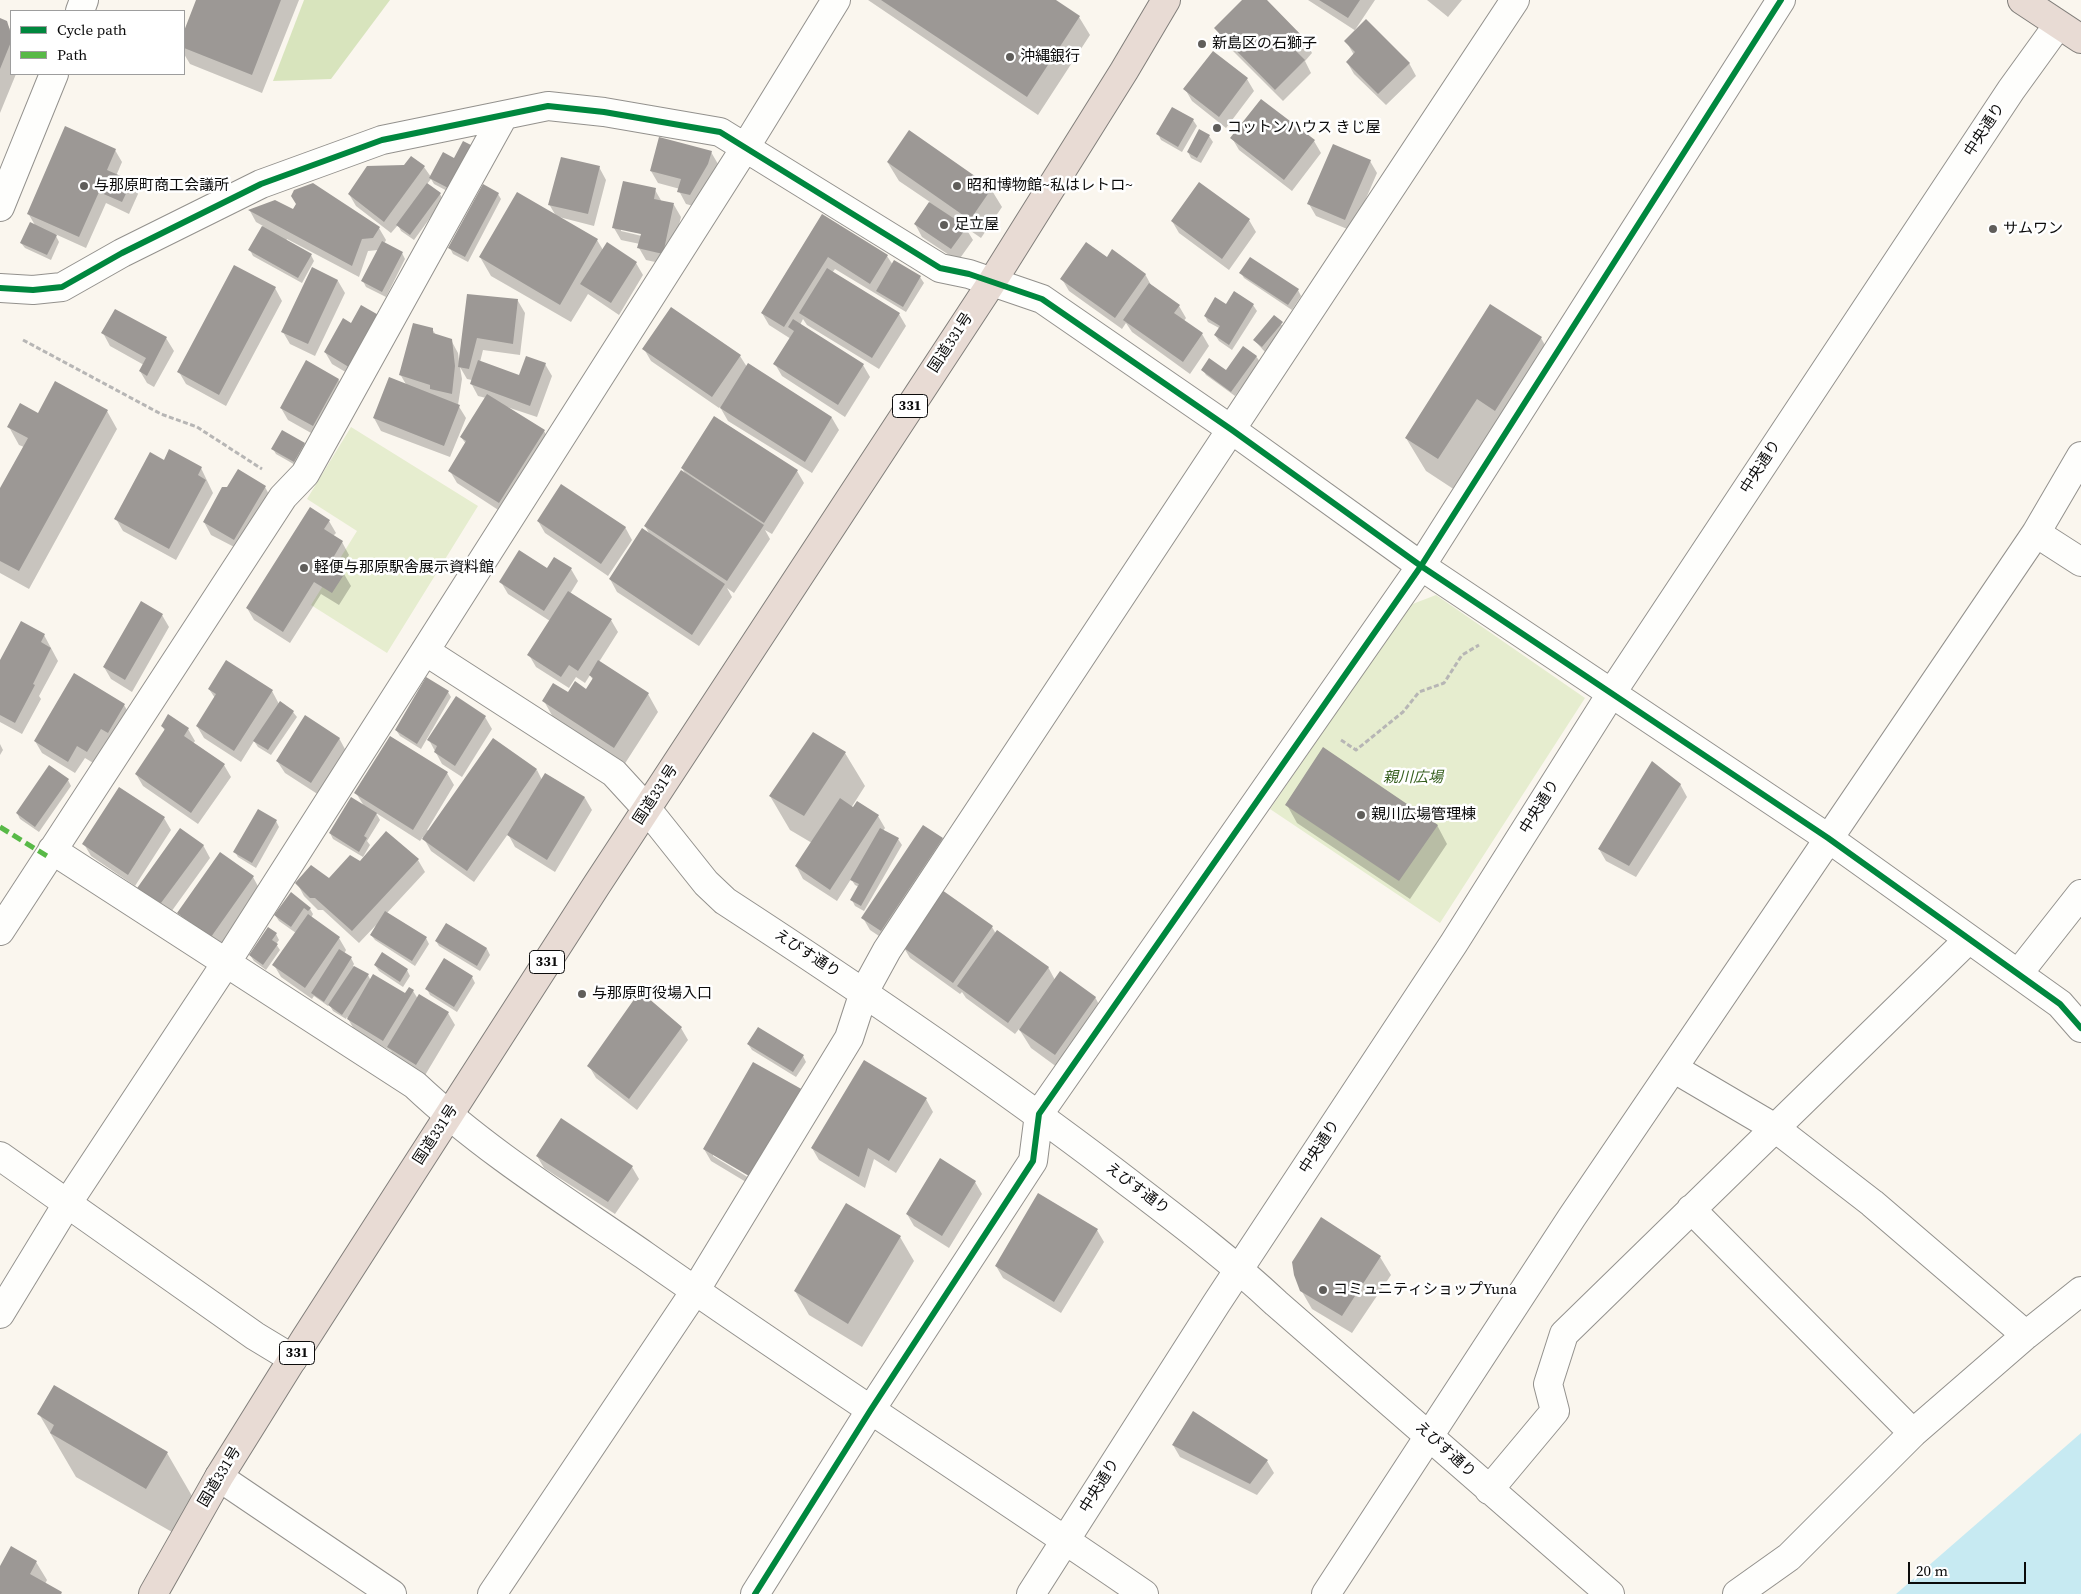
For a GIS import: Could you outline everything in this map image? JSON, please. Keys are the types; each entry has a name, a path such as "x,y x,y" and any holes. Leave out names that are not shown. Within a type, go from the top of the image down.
{"highway":[{"name":"国道331号","path":"153,1594 219,1477 293,1359 647,809 992,282 1166,0"},
{"path":"2022,0 2081,39"}],"street":[{"path":"0,1314 67,1204 226,963 425,652 745,148 836,0"},
{"path":"492,1594 695,1291 849,1038 864,992 888,950 1515,0"},
{"path":"755,1594 870,1411 1033,1161 1039,1114 1421,566 1781,0"},
{"name":"中央通り","path":"1030,1594 1454,943 1611,694 2011,90 2058,25"},
{"path":"0,207 54,75"},
{"path":"0,288 33,290 62,287 122,253 261,184 382,140 548,106 604,112 720,132 940,268 969,274 1042,299 1232,430 1421,566 1828,838 2060,1004 2081,1028"},
{"path":"0,931 283,497 305,474 504,115"},
{"path":"1326,1594 1572,1217 2036,533 2081,456"},
{"path":"2036,533 2081,562"},
{"name":"えびす通り","path":"425,652 614,773 647,809 706,883 725,901 864,992 1039,1114 1240,1269 1276,1303 1430,1436 1599,1590"},
{"path":"52,850 415,1085 448,1116 695,1291 870,1411 1066,1540 1144,1594"},
{"path":"2018,974 2081,894"},
{"path":"1490,1490 1555,1411 1548,1384 1564,1334 1969,939"},
{"path":"1673,1068 1775,1128 1872,1203 2026,1335"},
{"path":"0,1156 247,1330 293,1359"},
{"path":"1691,1210 1913,1433"},
{"path":"1738,1594 1789,1557 1913,1433 2026,1335 2081,1291"},
{"path":"219,1477 392,1594"}],"path":[{"path":"23,340 161,414 197,427 267,472 294,486"},
{"path":"1312,722 1356,750 1403,712 1419,692 1444,683 1462,655 1477,648 1500,619"}],"green space":[{"path":"304,0 390,0 331,79 273,81"},
{"path":"351,427 478,506 387,653 311,605 357,531 307,499"},
{"name":"親川広場","path":"1436,595 1585,698 1440,923 1270,809 1410,605"}],"water":[{"path":"2081,1433 2081,1594 1896,1594"}],"building":[{"path":"196,0 281,0 252,75 185,48 185,28"},
{"name":"沖縄銀行","path":"881,0 1056,0 1080,16 1027,97"},
{"path":"1242,0 1267,0 1306,40 1296,51 1305,60 1275,90 1214,28"},
{"path":"1319,0 1360,0 1348,18"},
{"path":"0,18 7,21 10,31 10,44 0,69"},
{"path":"1366,19 1410,63 1378,94 1346,62 1355,52 1344,41"},
{"path":"1213,51 1248,78 1219,117 1183,89"},
{"path":"1261,99 1315,140 1284,180 1230,138"},
{"path":"1172,107 1194,119 1178,147 1156,134"},
{"name":"与那原町商工会議所","path":"65,126 116,149 107,170 132,181 122,202 99,192 79,237 27,214"},
{"path":"1199,129 1210,135 1197,158 1187,152"},
{"path":"909,130 992,188 970,220 887,162"},
{"path":"659,137 712,151 708,164 690,195 677,192 681,179 650,171"},
{"path":"463,141 473,146 450,189 429,178 443,152 454,158"},
{"path":"1333,144 1371,160 1345,220 1307,204"},
{"path":"411,156 425,166 384,222 348,194 367,166 404,165"},
{"path":"561,157 600,166 588,214 548,205"},
{"path":"623,181 656,188 654,199 674,203 663,254 637,248 641,234 612,228"},
{"path":"1199,182 1250,219 1222,259 1171,221"},
{"path":"313,183 380,227 373,238 362,239 352,266 248,210 275,200 293,209 296,204 291,196 294,190"},
{"path":"427,183 441,193 410,235 396,225"},
{"path":"483,184 499,193 465,257 448,248"},
{"path":"517,192 598,239 560,305 479,257"},
{"path":"929,202 967,227 951,249 914,224"},
{"path":"822,214 888,255 870,284 828,257 784,327 761,313"},
{"path":"30,222 57,235 47,255 20,243"},
{"path":"262,226 312,254 298,278 248,250"},
{"path":"382,241 403,252 382,292 361,281"},
{"path":"607,242 637,262 611,303 580,284"},
{"path":"1086,242 1107,257 1112,249 1146,274 1115,318 1060,279"},
{"path":"1250,257 1299,289 1288,305 1239,273"},
{"path":"894,260 921,276 903,307 876,291"},
{"path":"234,265 276,287 219,395 177,372"},
{"path":"312,267 338,280 308,344 281,332"},
{"path":"827,268 900,313 872,358 799,313"},
{"path":"1149,283 1180,305 1174,313 1203,333 1183,362 1123,320"},
{"path":"1234,291 1254,304 1229,345 1214,335 1220,326 1204,316 1215,297 1226,304"},
{"path":"467,294 518,299 513,344 477,338 469,369 458,367"},
{"path":"1490,304 1542,337 1495,411 1477,399 1438,459 1405,438"},
{"path":"361,305 382,317 352,369 324,352 343,318 351,323"},
{"path":"671,307 741,355 712,397 642,349"},
{"path":"115,309 167,337 147,376 139,371 146,358 101,333"},
{"path":"1274,315 1283,322 1262,347 1253,340"},
{"path":"793,319 864,364 838,405 773,364 794,331 788,327"},
{"path":"413,323 433,328 433,333 452,339 455,366 452,394 430,389 430,385 399,375"},
{"path":"1243,346 1257,356 1231,392 1201,370 1209,358 1226,370"},
{"path":"526,356 546,363 530,406 470,384 478,360 519,375"},
{"path":"306,360 339,379 313,426 280,408"},
{"path":"748,363 832,417 805,462 720,408"},
{"path":"389,377 460,405 444,446 373,418"},
{"path":"55,381 108,410 19,571 0,561 0,488 28,438 7,427 20,403 38,413"},
{"path":"487,394 545,430 499,503 448,471 466,441 460,437"},
{"path":"714,416 798,470 764,523 681,468"},
{"path":"282,430 305,443 294,462 271,449"},
{"path":"169,449 202,467 198,475 206,480 169,549 114,519 150,452 164,460"},
{"path":"238,469 266,486 234,540 203,522 222,487 227,487"},
{"path":"681,470 764,525 727,581 644,526"},
{"path":"561,484 626,527 601,564 537,521"},
{"name":"軽便与那原駅舎展示資料館","path":"310,507 330,520 324,529 343,541 330,563 345,573 332,593 314,582 283,632 246,608"},
{"path":"642,528 725,584 692,635 609,579"},
{"path":"519,550 547,568 554,557 572,568 544,611 499,582"},
{"path":"568,591 612,619 578,671 569,665 561,677 527,655"},
{"path":"141,601 163,614 125,680 103,667"},
{"path":"21,621 45,634 41,642 51,648 33,684 35,685 15,723 0,715 0,660"},
{"path":"226,660 273,690 234,751 196,726 216,694 208,689"},
{"path":"598,660 649,693 614,748 542,701 553,683 568,692 575,681 586,689 593,678 589,675"},
{"path":"74,673 125,704 108,733 101,729 87,752 77,746 68,762 34,741"},
{"path":"426,677 449,691 417,744 395,730"},
{"path":"456,696 486,716 455,766 434,752 437,746 427,740"},
{"path":"280,701 294,711 268,750 253,741"},
{"path":"168,714 189,728 184,736 225,764 191,813 135,774 165,729 161,726"},
{"path":"305,715 340,738 311,783 276,761"},
{"path":"813,732 846,752 804,816 769,796"},
{"path":"390,736 448,772 413,830 354,793"},
{"path":"493,738 537,769 467,871 422,839"},
{"name":"親川広場管理棟","path":"1323,747 1438,825 1399,881 1285,805"},
{"path":"1652,761 1681,784 1629,866 1598,849"},
{"path":"49,765 69,779 35,827 16,813"},
{"path":"545,773 585,797 547,860 507,835"},
{"path":"119,787 165,817 128,875 82,844"},
{"path":"351,797 377,813 364,836 367,838 359,852 329,833"},
{"path":"840,798 853,807 857,801 879,815 830,890 795,866"},
{"path":"258,809 277,820 252,863 233,852"},
{"path":"923,825 943,838 881,931 861,918"},
{"path":"180,828 204,845 158,907 135,891"},
{"path":"880,828 899,838 861,906 850,900 859,884 850,880"},
{"path":"386,831 419,859 352,931 315,898 310,898 295,883 311,865 329,878 350,855 360,861"},
{"path":"220,852 254,876 211,937 177,913"},
{"path":"942,890 993,926 953,983 901,946"},
{"path":"291,892 311,908 308,911 304,908 291,927 274,915"},
{"path":"385,911 427,937 412,961 370,935"},
{"path":"308,914 340,937 305,988 272,965"},
{"path":"446,923 487,948 477,966 435,941"},
{"path":"268,927 277,933 272,940 278,944 263,965 249,955"},
{"path":"997,930 1049,967 1008,1023 957,986"},
{"path":"339,949 352,957 324,1002 311,993"},
{"path":"382,952 408,969 400,982 374,965"},
{"path":"444,958 473,976 454,1007 425,989"},
{"path":"354,966 369,974 342,1015 328,1005"},
{"path":"1060,971 1096,997 1055,1055 1019,1030"},
{"path":"373,974 405,993 409,987 414,990 383,1041 347,1019"},
{"path":"640,991 682,1027 629,1099 587,1066"},
{"path":"419,994 449,1012 416,1065 387,1047"},
{"path":"758,1027 804,1055 793,1072 747,1044"},
{"path":"864,1060 927,1098 889,1161 868,1148 859,1177 811,1148"},
{"path":"753,1062 805,1091 754,1179 703,1149"},
{"path":"561,1118 633,1166 608,1202 536,1156"},
{"path":"940,1158 976,1181 942,1236 906,1214"},
{"path":"1038,1193 1098,1229 1054,1302 995,1266"},
{"path":"846,1203 901,1236 848,1324 794,1291"},
{"path":"1321,1217 1381,1256 1342,1316 1300,1291 1294,1275 1292,1262"},
{"path":"54,1385 168,1452 146,1489 50,1433 54,1425 37,1414"},
{"path":"1193,1411 1268,1460 1250,1484 1172,1445"},
{"path":"11,1546 37,1561 30,1574 62,1592 61,1594 0,1594 0,1566"}],"marked path":[{"path":"0,827 47,856"}],"cycle path":[{"path":"755,1594 870,1411 1033,1161 1039,1114 1421,566 1781,0"},
{"path":"0,288 33,290 62,287 122,253 261,184 382,140 548,106 604,112 720,132 940,268 969,274 1042,299 1232,430 1421,566 1828,838 2060,1004 2081,1028"}],"place":[{"name":"新島区の石獅子","path":"1202,44"},
{"name":"沖縄銀行","path":"1010,57"},
{"name":"コットンハウス きじ屋","path":"1217,128"},
{"name":"与那原町商工会議所","path":"84,186"},
{"name":"昭和博物館~私はレトロ~","path":"957,186"},
{"name":"足立屋","path":"944,225"},
{"name":"サムワン","path":"1993,229"},
{"name":"軽便与那原駅舎展示資料館","path":"304,568"},
{"name":"親川広場管理棟","path":"1361,815"},
{"name":"与那原町役場入口","path":"582,994"},
{"name":"コミュニティショップYuna","path":"1323,1290"}]}
